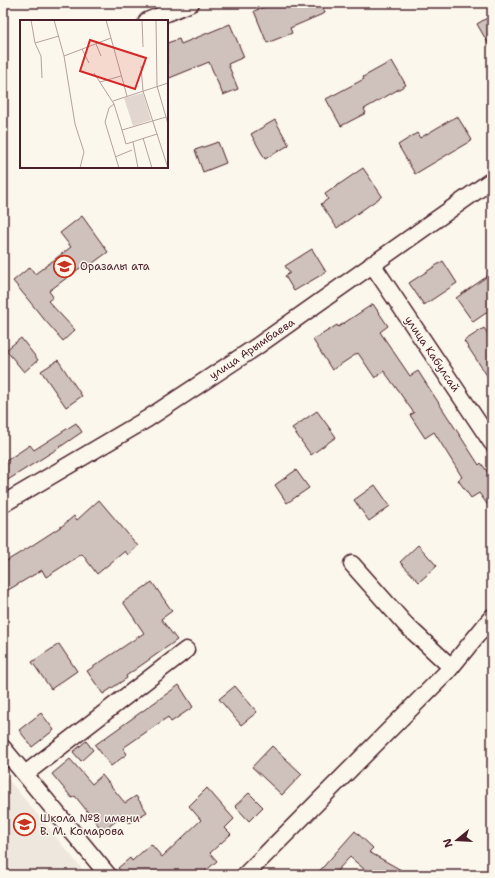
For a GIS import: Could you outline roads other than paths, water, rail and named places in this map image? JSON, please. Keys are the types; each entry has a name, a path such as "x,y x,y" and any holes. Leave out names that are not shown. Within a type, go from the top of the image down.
{"street":[{"path":"149,20 191,3"},
{"name":"улица Арымбаева","path":"3,504 147,419 256,346 492,180"},
{"name":"улица Кабулсай","path":"372,264 492,443"},
{"path":"352,564 406,625 450,669"},
{"path":"245,875 450,669 492,617"},
{"path":"24,774 186,650"},
{"path":"3,748 108,875"}],"place":[{"name":"Оразалы ата","path":"64,266"},
{"name":"Школа №8 имени В. М. Комарова","path":"24,824"}]}
